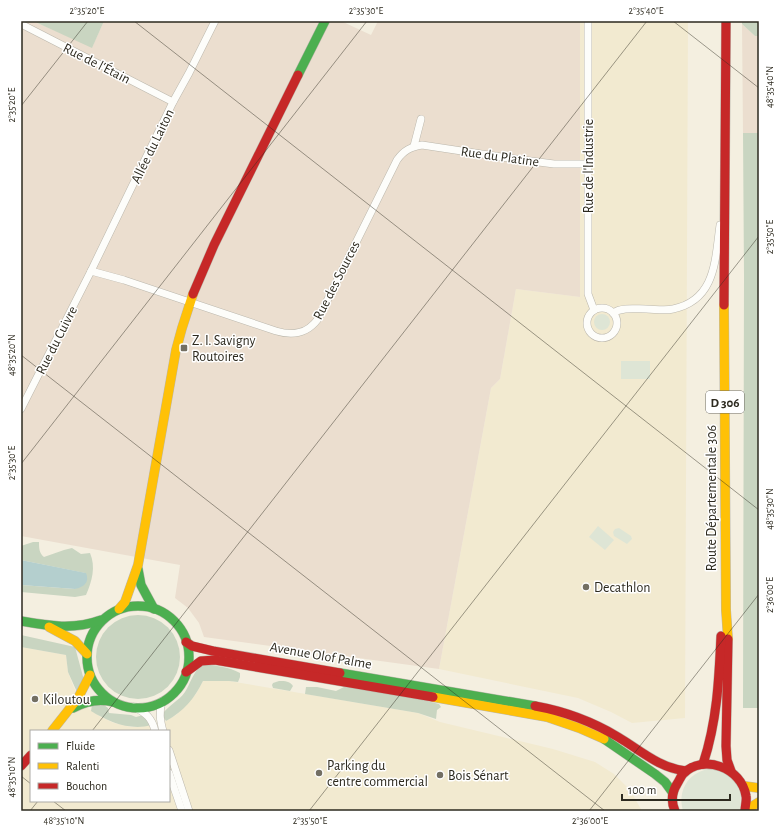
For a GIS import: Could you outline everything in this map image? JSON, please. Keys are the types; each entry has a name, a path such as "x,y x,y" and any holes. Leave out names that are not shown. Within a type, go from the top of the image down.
{"main road":[{"path":"119,610 125,602 138,564 176,350 189,302 209,255 325,21"},
{"name":"D 306","path":"724,193 726,21"},
{"name":"Route Départementale 306","path":"724,193 726,610 728,641 726,746 727,760 731,771"},
{"path":"138,564 142,590 154,609"},
{"path":"21,621 45,625 80,627 91,625 119,610 137,606 154,609 165,614 181,631 186,642 188,657 186,672 179,686 169,697 153,705 134,708 106,700 91,700 71,709"},
{"name":"Route Départementale 306","path":"703,764 710,745 716,720 721,634 726,610"},
{"path":"104,619 92,635 88,644 87,664 90,675 101,692 117,703"},
{"path":"45,625 75,641 87,654"},
{"name":"Avenue Olof Palme","path":"186,642 199,648 213,651 450,696"},
{"name":"Avenue Olof Palme","path":"186,672 192,666 200,662 210,660 450,696"},
{"path":"53,730 71,709 86,686 90,675"},
{"path":"450,696 542,708 578,718 612,733 667,768 686,771"},
{"path":"450,696 547,717 579,728 604,740 639,762 665,782 673,793"},
{"path":"21,766 30,756"},
{"path":"673,810 673,793 677,782 686,771 703,764 718,765 731,771 744,786 747,798 746,810"},
{"path":"744,786 759,788"},
{"path":"746,810 759,802"}],"street":[{"name":"Allée du Laiton","path":"91,272 173,102 215,21"},
{"name":"Rue de l'Industrie","path":"588,21 588,294 594,310"},
{"name":"Rue de l'Étain","path":"21,24 173,102"},
{"path":"414,146 421,119"},
{"name":"Rue du Platine","path":"414,146 422,144 554,164 587,164"},
{"name":"Rue des Sources","path":"91,272 124,280 286,334 299,333 307,330 318,319 397,160 406,150 414,146"},
{"path":"612,313 617,310 627,309 672,310 692,302 700,295 706,288 714,267 724,193"},
{"name":"Rue du Cuivre","path":"21,409 91,272"},
{"path":"600,308 607,309 612,313 616,318 617,325 610,336 597,338 591,334 587,328 587,321 589,315 594,310 600,308"},
{"path":"162,701 160,714 163,730"},
{"path":"134,708 148,715 153,722 156,730"},
{"path":"170,753 188,811"},
{"path":"170,776 182,811"}],"shaded area":[{"path":"21,21 33,21 92,47 104,21 341,21 371,35 378,21 580,21 580,297 516,289 500,379 491,388 439,669 204,637 199,623 188,608 175,598 180,565 21,536"},
{"path":"580,21 688,21 685,718 632,723 578,698 439,669 491,388 500,379 516,289 580,297"},
{"path":"742,24 755,36 759,36 759,133 743,133"},
{"path":"21,647 66,655 68,672 74,688 86,707 101,717 114,723 131,727 147,726 164,722 176,715 196,694 203,681 229,681 418,713 440,722 553,749 595,762 614,774 630,790 642,811 21,811"}],"green space":[{"path":"33,21 104,21 92,48"},
{"path":"742,21 759,21 759,36 755,36 742,24"},
{"path":"743,133 759,133 759,708 743,708"},
{"path":"599,314 605,314 610,319 608,328 605,330 599,330 594,325 594,319"},
{"path":"621,361 650,361 650,379 621,379"},
{"path":"598,526 614,540 605,550 589,537"},
{"path":"619,528 631,536 632,539 627,544 614,536 613,532 615,529"},
{"path":"33,542 39,542 40,552 44,557 72,548 81,554 90,553 93,569 86,595 75,597 21,592 21,585 75,589 85,573 21,560 21,546"},
{"path":"138,615 154,618 168,627 177,641 180,657 177,673 168,687 154,696 138,699 122,696 108,687 99,673 96,657 99,641 108,627 122,618"},
{"path":"21,635 75,647 85,684 77,692 68,672 66,655 21,647"},
{"path":"205,664 227,668 240,673 238,682 203,681 188,704 166,721 162,715 164,712 182,695 195,672"},
{"path":"279,681 292,684 293,686 290,691 273,688 273,683"},
{"path":"306,687 317,687 336,691 344,687 387,691 439,704 441,707 437,710 436,719 418,713 305,694"},
{"path":"92,705 104,705 108,708 109,713 131,715 136,717 147,714 152,725 136,727 112,722 91,711"},
{"path":"708,769 720,770 734,779 741,794 740,811 683,811 682,797 686,784 695,774"}],"water":[{"path":"21,560 86,573 87,579 83,586 75,589 21,585"}],"traffic: fast":[{"path":"298,75 325,21"},
{"path":"138,569 141,585 154,609"},
{"path":"138,606 157,610 174,621 185,638 189,657 185,676 174,693 157,704 138,708 119,704 102,693 91,676 87,657 91,638 102,621 119,610 138,606"},
{"path":"21,621 51,626 71,626 101,620"},
{"path":"340,673 535,706"},
{"path":"73,708 92,701 102,700 113,702"},
{"path":"604,739 655,774 665,782 673,793"}],"traffic: slow":[{"path":"119,609 125,602 138,565 176,350 193,294"},
{"path":"724,305 726,610 728,639"},
{"path":"49,627 75,641 87,654"},
{"path":"53,730 78,698 90,675"},
{"path":"433,697 547,717 579,728 604,739"},
{"path":"744,786 759,788"},
{"path":"746,810 759,802"}],"traffic: jam":[{"path":"724,305 726,21"},
{"path":"193,294 214,245 298,75"},
{"path":"703,764 708,748 714,717 718,685 721,636"},
{"path":"728,639 726,746 727,760 731,771"},
{"path":"186,642 192,646 213,651 340,673"},
{"path":"186,672 201,661 215,660 433,697"},
{"path":"535,706 567,714 588,722 618,737 650,758 667,766 686,771"},
{"path":"21,766 30,756"},
{"path":"675,811 673,794 682,775 691,768 711,764 730,771 743,786 746,796 745,811"}],"place":[{"name":"Z. I. Savigny Routoires","path":"184,348"},
{"name":"Decathlon","path":"586,587"},
{"name":"Kiloutou","path":"35,699"},
{"name":"Parking du centre commercial","path":"319,773"},
{"name":"Bois Sénart","path":"440,775"}]}
